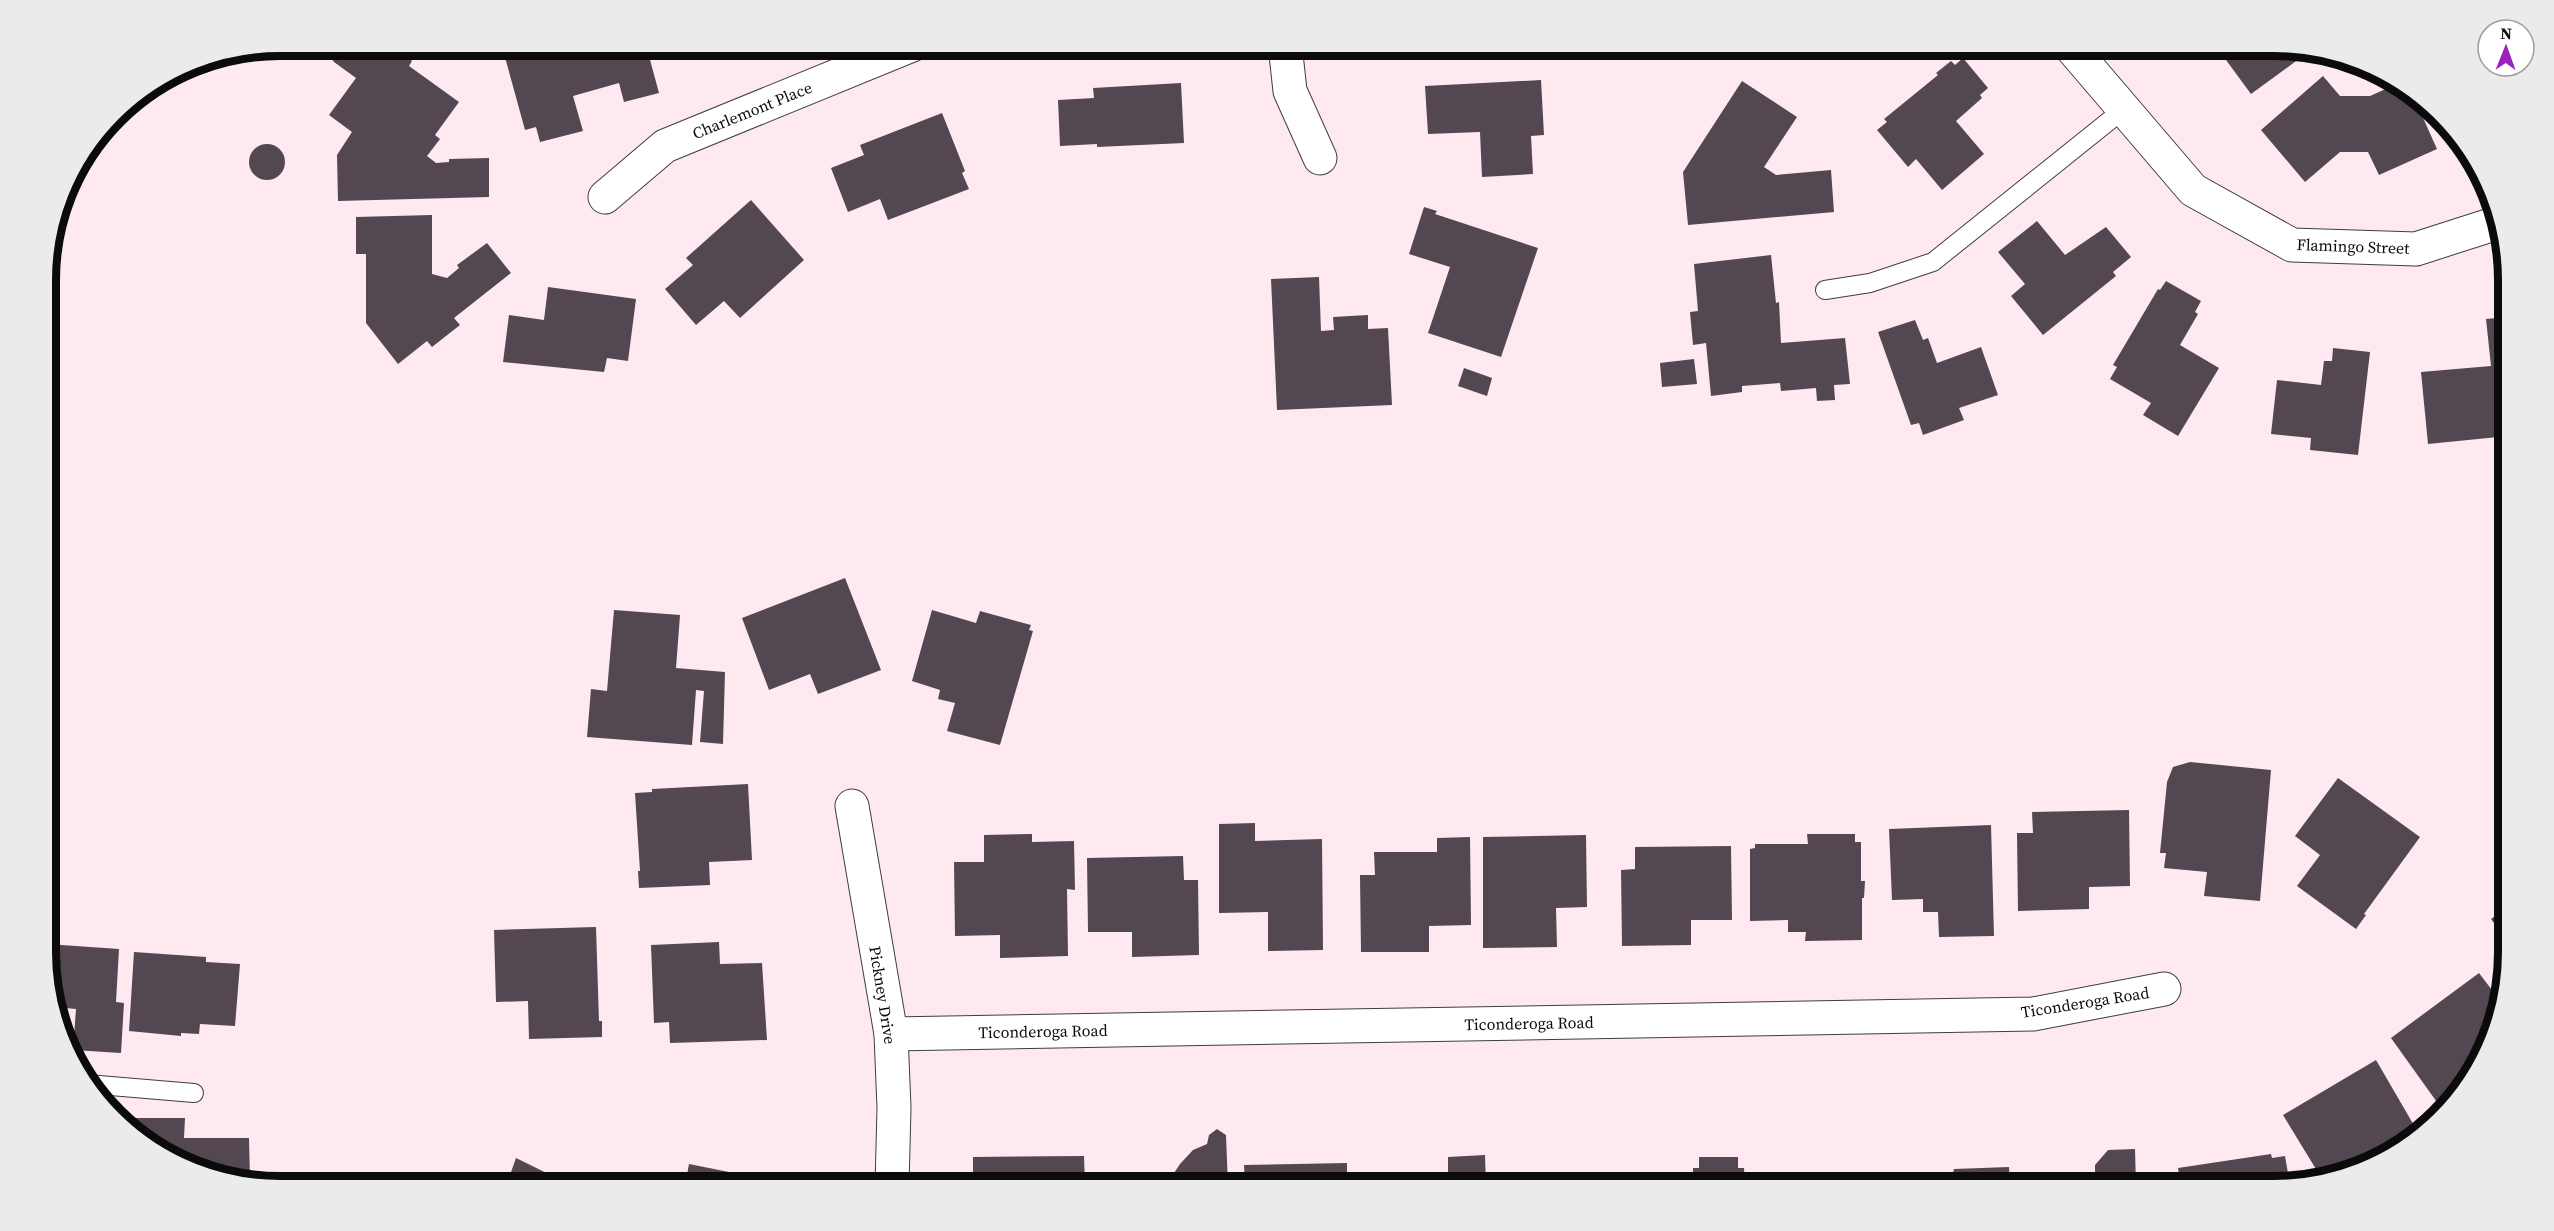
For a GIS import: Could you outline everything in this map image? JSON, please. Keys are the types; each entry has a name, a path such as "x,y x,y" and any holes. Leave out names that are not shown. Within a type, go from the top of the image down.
{"street":[{"name":"Charlemont Place","path":"605,196 665,146 885,56"},
{"path":"1286,56 1290,91 1320,158"},
{"name":"Flamingo Street","path":"2078,56 2193,190 2292,244 2416,249 2492,225"},
{"name":"Pickney Drive","path":"852,806 891,1034 894,1108 892,1176"},
{"name":"Ticonderoga Road","path":"891,1034 2032,1014 2164,989"}],"lane":[{"path":"1825,290 1870,283 1933,262 2124,109"},
{"path":"100,1085 194,1093"}],"building":[{"path":"330,56 405,56 412,61 409,66 459,102 435,135 440,139 427,156 436,163 449,162 449,159 489,158 489,197 338,201 337,155 352,132 329,115 356,78 334,62"},
{"path":"505,56 649,56 659,93 624,102 619,83 573,96 583,131 540,142 536,127 525,130"},
{"path":"2223,56 2302,57 2251,94"},
{"path":"1963,58 1988,88 1980,95 1982,98 1956,121 1984,154 1942,190 1916,159 1908,167 1877,130 1887,122 1884,119 1938,75 1936,73 1951,61 1955,65"},
{"path":"2323,76 2340,96 2370,96 2389,87 2399,93 2419,108 2437,149 2379,175 2368,152 2340,152 2305,182 2261,130"},
{"path":"1541,80 1544,135 1531,136 1533,174 1482,177 1480,132 1428,134 1425,86"},
{"path":"1742,81 1797,117 1764,167 1776,175 1831,170 1834,212 1688,225 1683,172"},
{"path":"1181,83 1184,143 1097,147 1097,144 1060,146 1058,100 1094,98 1093,88"},
{"path":"942,113 965,171 962,173 969,189 888,220 880,199 848,212 831,168 864,155 860,145"},
{"path":"267,144 280,149 285,162 280,175 267,180 254,175 249,162 254,149"},
{"path":"751,200 804,260 740,318 724,301 696,325 665,289 693,265 686,258"},
{"path":"1424,207 1437,211 1435,214 1538,248 1501,357 1428,333 1450,267 1409,254"},
{"path":"432,215 432,274 447,278 459,268 457,265 487,243 511,273 454,318 460,325 432,347 427,341 398,364 366,323 366,254 356,254 356,217"},
{"path":"2037,221 2065,255 2106,227 2131,257 2113,272 2116,276 2043,335 2011,296 2025,284 1998,252"},
{"path":"1771,255 1776,303 1779,302 1781,343 1845,338 1850,384 1834,385 1835,400 1817,401 1816,388 1781,391 1780,383 1742,386 1742,392 1711,396 1706,343 1693,345 1690,312 1698,311 1694,264"},
{"path":"1319,277 1321,331 1334,330 1333,317 1368,315 1368,329 1388,328 1392,405 1277,410 1271,279"},
{"path":"2166,281 2201,301 2195,312 2198,314 2180,345 2219,368 2178,436 2143,415 2151,403 2110,379 2117,367 2113,365 2158,289 2160,290"},
{"path":"548,287 636,299 628,361 607,358 604,372 503,362 509,315 544,320"},
{"path":"2498,318 2498,437 2428,444 2421,372 2491,366 2486,319"},
{"path":"1915,320 1923,340 1928,338 1937,363 1981,347 1998,395 1959,408 1964,420 1923,435 1919,423 1911,425 1878,332"},
{"path":"2333,348 2370,352 2358,455 2310,450 2311,438 2271,434 2277,380 2321,385 2324,361 2332,361"},
{"path":"1694,359 1697,384 1662,387 1660,363"},
{"path":"1464,368 1492,378 1487,396 1458,386"},
{"path":"845,578 881,670 818,694 810,674 769,690 742,618"},
{"path":"614,610 680,615 676,668 725,672 723,744 700,742 704,691 696,690 692,745 587,737 591,689 607,691"},
{"path":"932,610 976,623 980,611 1031,625 1029,630 1033,631 1000,745 947,731 955,703 938,699 940,690 912,681"},
{"path":"2190,762 2271,770 2260,901 2204,896 2207,872 2164,868 2166,853 2160,853 2167,782 2173,767"},
{"path":"2338,778 2420,837 2364,914 2366,915 2356,929 2297,886 2320,855 2295,836"},
{"path":"748,784 752,860 709,862 710,885 639,888 635,793 652,792 652,789"},
{"path":"2129,810 2130,886 2089,887 2089,909 2018,911 2017,833 2033,833 2032,812"},
{"path":"1255,823 1255,841 1322,839 1323,950 1268,951 1268,912 1219,913 1219,824"},
{"path":"1991,825 1994,936 1939,937 1938,912 1923,912 1923,899 1892,900 1889,829"},
{"path":"1032,834 1032,842 1074,841 1075,890 1067,889 1068,956 1000,958 1000,935 955,936 954,862 984,862 984,835"},
{"path":"1807,834 1855,834 1855,842 1861,842 1861,881 1865,881 1864,898 1862,898 1862,940 1805,941 1806,932 1788,932 1788,920 1750,921 1750,849 1755,848 1755,844 1808,844"},
{"path":"1586,835 1587,907 1556,908 1557,947 1483,948 1483,837"},
{"path":"1470,837 1471,925 1429,926 1429,952 1361,952 1360,875 1375,875 1374,852 1437,852 1437,838"},
{"path":"1731,846 1732,920 1691,920 1691,945 1622,946 1621,870 1635,869 1635,847"},
{"path":"1183,856 1184,880 1198,880 1199,955 1132,957 1132,932 1088,932 1087,858"},
{"path":"2498,914 2498,928 2491,919"},
{"path":"596,927 599,1021 602,1021 602,1037 529,1039 528,1001 496,1002 494,930"},
{"path":"719,942 720,964 762,963 767,1040 670,1043 669,1022 654,1023 651,945"},
{"path":"56,945 119,949 116,1002 124,1003 121,1053 79,1050 74,1039 76,1009 63,1008 57,981"},
{"path":"134,952 206,957 206,962 240,964 235,1026 200,1024 199,1034 181,1033 181,1036 129,1031"},
{"path":"2479,973 2494,993 2487,1024 2475,1051 2461,1076 2438,1104 2391,1038"},
{"path":"2376,1060 2414,1126 2374,1152 2347,1164 2317,1171 2283,1115"},
{"path":"135,1118 185,1118 184,1138 249,1138 250,1174 207,1164 180,1152 155,1138 135,1122"},
{"path":"1217,1129 1226,1135 1228,1176 1174,1176 1180,1164 1193,1150 1207,1144 1209,1135"},
{"path":"2135,1149 2136,1176 2040,1176 2040,1174 2095,1173 2095,1165 2108,1150"},
{"path":"2271,1154 2272,1158 2285,1156 2288,1175 2179,1176 2178,1168"},
{"path":"1485,1155 1486,1176 1448,1176 1448,1157"},
{"path":"1084,1156 1085,1176 973,1176 973,1157"},
{"path":"1699,1157 1738,1157 1738,1168 1744,1168 1744,1176 1693,1176 1693,1168 1699,1168"},
{"path":"516,1158 553,1176 510,1176"},
{"path":"1347,1163 1347,1176 1245,1176 1244,1165"},
{"path":"689,1164 749,1176 687,1176"},
{"path":"2009,1167 2009,1176 1914,1176 1953,1173 1954,1169"}]}
